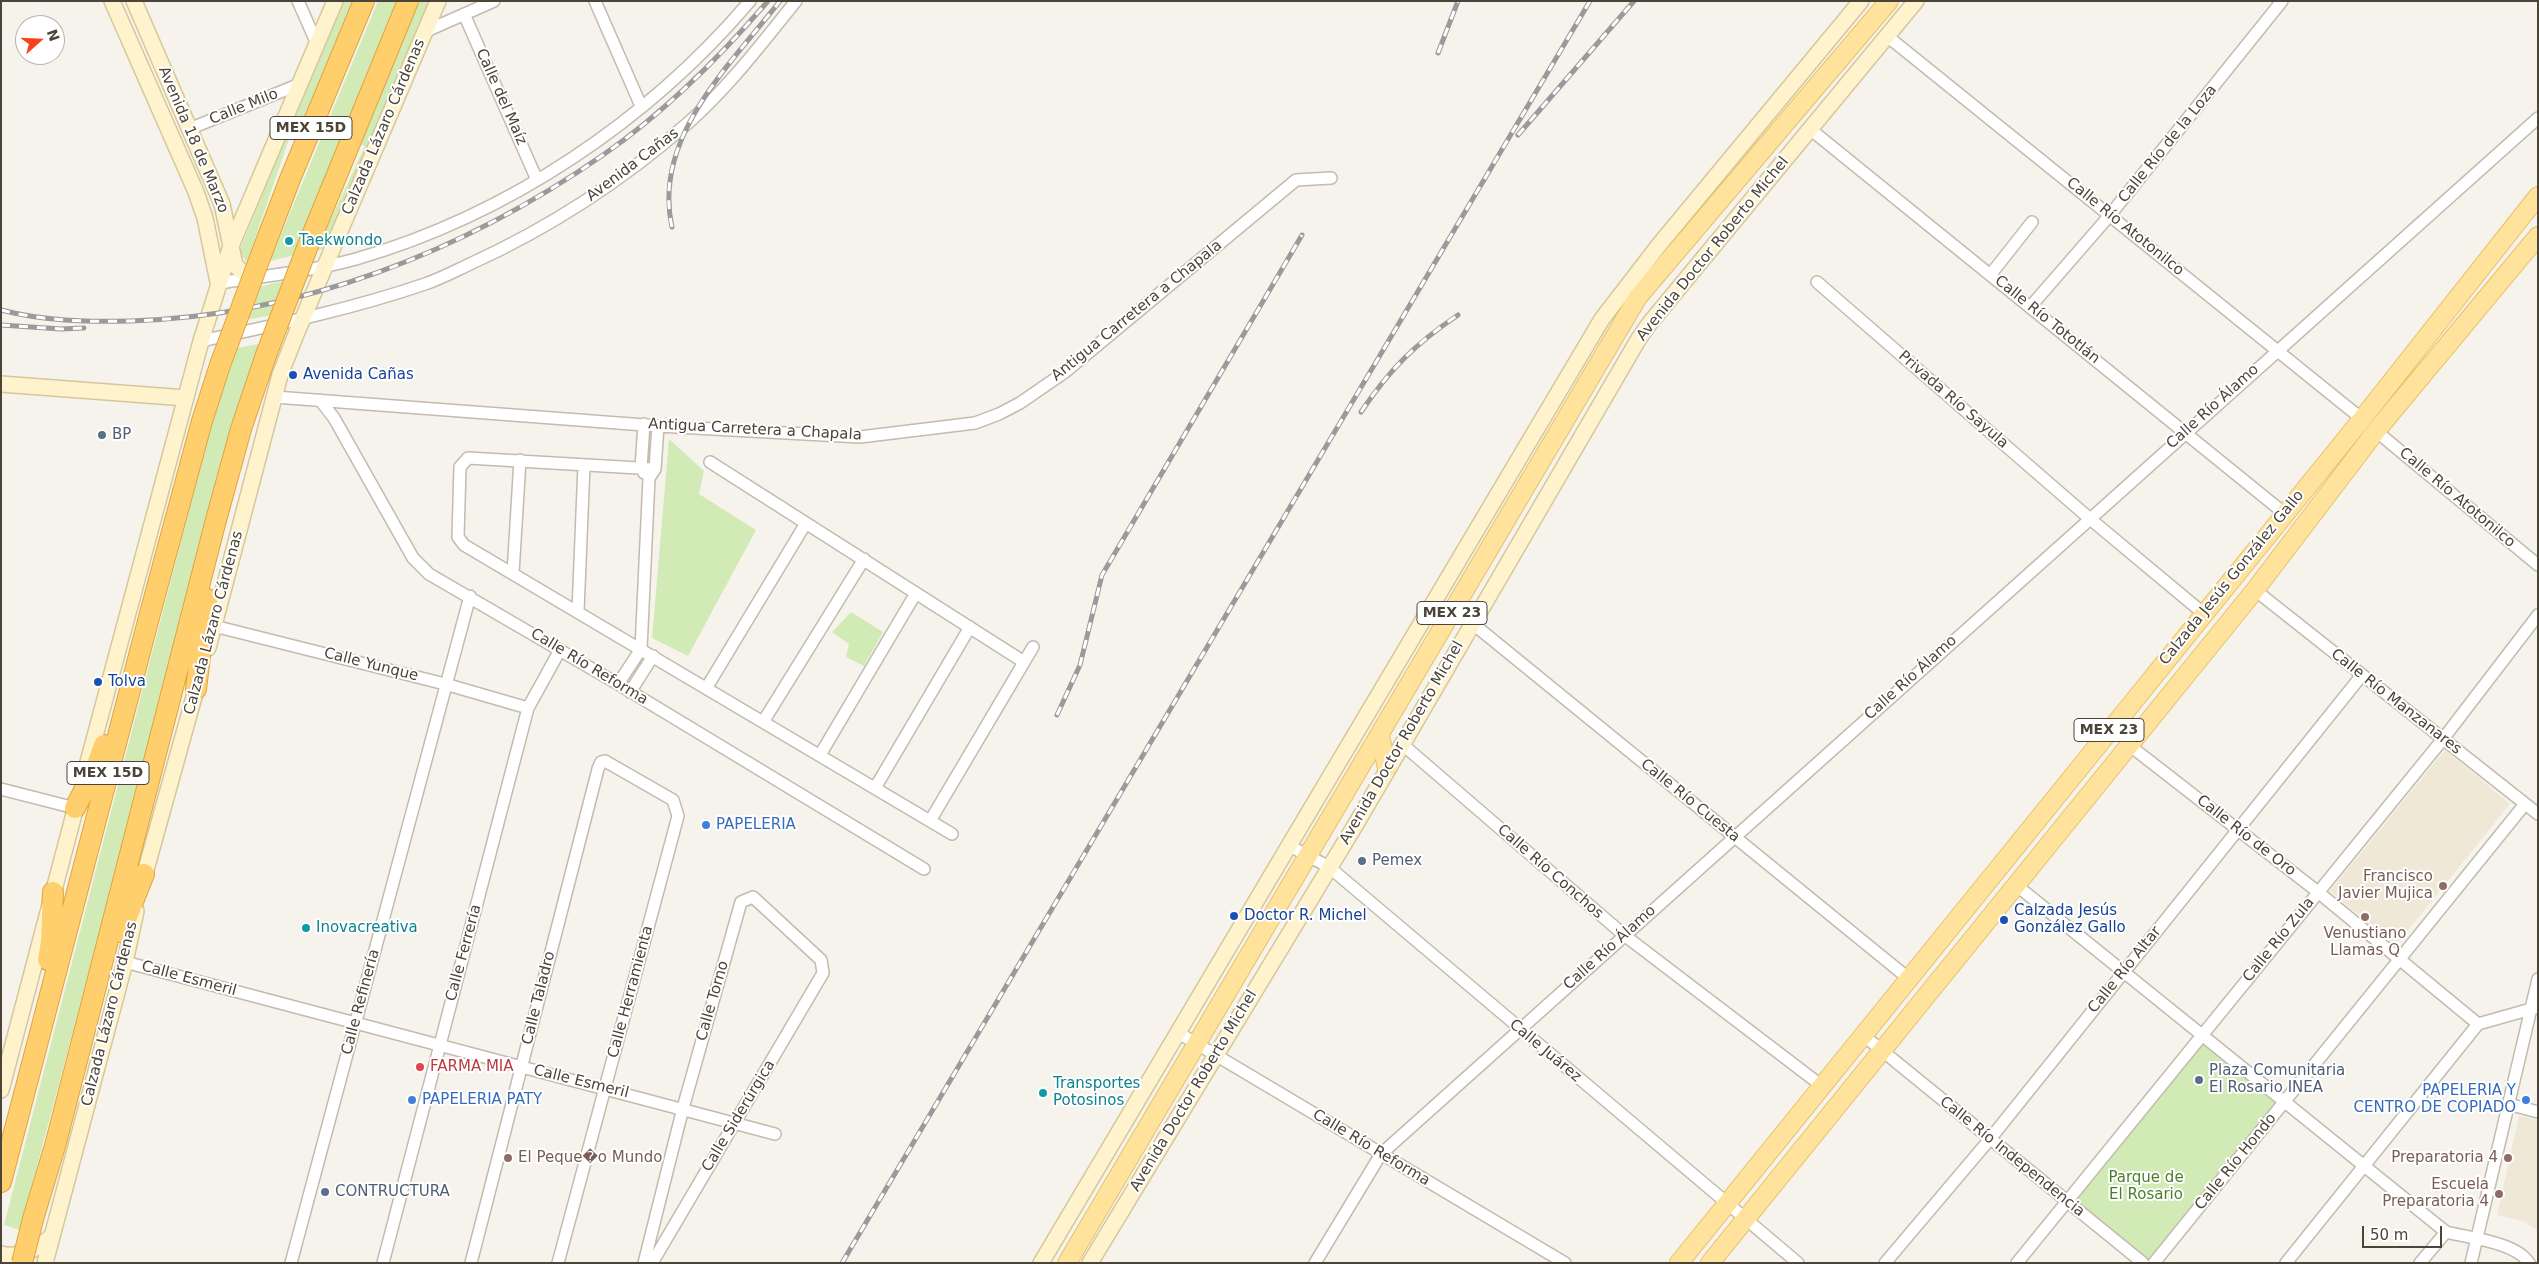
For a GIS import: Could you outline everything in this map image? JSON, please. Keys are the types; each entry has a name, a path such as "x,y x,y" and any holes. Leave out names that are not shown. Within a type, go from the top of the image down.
{"highway":[{"name":"MEX 15D","path":"4,1172 202,420 220,365 290,178 364,1"},
{"name":"Calzada Lázaro Cárdenas","path":"22,1263 55,1146 216,520 241,430 266,355 307,248 408,1"},
{"path":"196,689 216,520"},
{"path":"75,808 96,765 152,606"},
{"path":"55,1146 71,1118 121,932 144,874"},
{"path":"4,1172 51,942 53,892"}],"main road":[{"name":"Avenida 18 de Marzo","path":"112,1 196,192 205,218 219,283"},
{"name":"Avenida 18 de Marzo","path":"134,1 222,204 235,265 249,278"},
{"path":"1,1090 201,340 231,246 335,1"},
{"name":"Calzada Lázaro Cárdenas","path":"45,1263 125,962 144,874 214,626 280,375 302,319 438,1"},
{"path":"1041,1263 1602,319 1659,244 1861,1"},
{"name":"Avenida Doctor Roberto Michel","path":"1067,1263 1638,297 1889,1"},
{"name":"Avenida Doctor Roberto Michel","path":"1090,1263 1329,867 1638,340 1649,324 1916,1"},
{"path":"1823,47 1838,61"},
{"path":"1723,196 1741,212"},
{"name":"Calzada Jesús González Gallo","path":"1679,1263 2203,613 2362,419 2538,196"},
{"name":"Calzada Jesús González Gallo","path":"1710,1263 2255,590 2376,431 2538,236"},
{"path":"1,384 186,398"},
{"path":"2215,638 2236,575"},
{"path":"1434,601 1452,612"},
{"path":"1380,736 1387,768"},
{"path":"1,1254 23,1254 39,1247 52,1236"}],"street":[{"path":"298,1 317,44"},
{"path":"424,32 494,1"},
{"path":"596,1 641,106"},
{"path":"735,1 740,13"},
{"path":"219,283 325,266 416,240 480,211 537,180 578,154 641,106 702,54 750,1"},
{"name":"Avenida Cañas","path":"201,340 302,319 426,284 495,252 576,208 614,182 689,123 726,86 796,1"},
{"name":"Calle Río de la Loza","path":"2031,306 2110,215 2282,1"},
{"name":"Calle del Maíz","path":"464,14 537,180"},
{"name":"Calle Río Atotonilco","path":"1887,36 2278,349 2362,419"},
{"name":"Calle Milo","path":"189,129 300,84"},
{"name":"Calle Río Álamo","path":"1321,1260 1380,1154 2183,433 2538,118"},
{"name":"Calle Río Tototlán","path":"1810,129 2031,306 2183,433 2284,514"},
{"name":"Antigua Carretera a Chapala","path":"275,397 658,426 860,437 975,423 999,414 1065,372 1296,180 1331,178"},
{"path":"1990,274 2032,222"},
{"name":"Privada Río Sayula","path":"1817,282 2089,518 2203,613"},
{"name":"Calle Río Reforma","path":"320,400 334,418 418,565 924,869"},
{"path":"640,468 644,424"},
{"path":"618,684 640,649 652,474 658,426"},
{"name":"Calle Río Atotonilco","path":"2376,431 2538,566"},
{"path":"652,474 640,468 472,457 462,462 460,467 458,537 464,545 707,687 952,834"},
{"path":"513,573 520,460"},
{"path":"710,462 1024,662"},
{"path":"578,611 584,465"},
{"path":"707,687 806,523"},
{"path":"763,722 864,559"},
{"name":"Calle Río Manzanares","path":"2255,590 2538,814"},
{"path":"820,755 916,593"},
{"name":"Calle Refinería","path":"291,1263 470,596"},
{"name":"Calle Río Zula","path":"2017,1263 2066,1200 2443,739 2538,615"},
{"name":"Calle Río Cuesta","path":"1472,623 1908,978"},
{"name":"Calle Yunque","path":"214,626 445,684 528,708"},
{"path":"875,788 970,627"},
{"path":"930,821 1033,647"},
{"name":"Calle Ferrería","path":"383,1263 528,708 560,650"},
{"path":"630,692 653,656"},
{"name":"Calle Río Altar","path":"1885,1263 1990,1139 2362,675"},
{"name":"Calle Río Conchos","path":"1402,744 1624,935 1822,1086"},
{"name":"Calle Río de Oro","path":"2129,744 2318,892 2478,1024"},
{"name":"Calle Taladro","path":"470,1263 601,762 609,762 673,800 677,809"},
{"path":"1,789 75,808"},
{"name":"Calle Río Hondo","path":"2154,1263 2526,804"},
{"name":"Calle Herramienta","path":"558,1263 678,816 677,809"},
{"name":"Calle Juárez","path":"1288,845 1329,867 1798,1263"},
{"path":"2016,885 2446,1232 2512,1248 2522,1254 2529,1263"},
{"name":"Calle Torno","path":"644,1263 683,1108 741,902 748,898 757,899 821,960 824,969"},
{"name":"Calle Esmeril","path":"125,962 776,1134"},
{"name":"Calle Siderúrgica","path":"652,1263 824,969"},
{"path":"2471,1263 2508,1104 2534,1008 2538,979"},
{"path":"2286,1263 2478,1024 2534,1008"},
{"name":"Calle Río Reforma","path":"1177,1032 1565,1263"},
{"name":"Calle Río Independencia","path":"1862,1035 2143,1263"},
{"path":"2508,1104 2538,1112"},
{"path":"2420,1263 2446,1232"}],"shaded area":[{"path":"2445,750 2510,804 2396,945 2330,891"},
{"path":"2519,1116 2538,1120 2538,1231 2523,1221 2497,1215"}],"green space":[{"path":"342,1 358,1 304,132 293,127 247,262 239,252"},
{"path":"378,1 402,1 295,255 270,261"},
{"path":"417,1 432,1 326,248 316,251 365,146 359,143"},
{"path":"306,276 294,311 229,323 241,291"},
{"path":"265,343 236,419 20,1230 4,1225 214,414 236,348"},
{"path":"669,439 704,471 699,494 756,530 688,656 652,638"},
{"path":"851,612 883,632 864,666 846,657 849,644 832,632"},
{"name":"Parque de El Rosario","path":"2202,1039 2280,1102 2148,1263 2070,1200"}],"railway":[{"path":"1,310 49,319 81,321 130,321 193,316 256,306 318,292 378,272 438,248 495,221 550,189 626,138 670,102 711,63 768,1"},
{"path":"672,227 669,194 673,163 684,133 719,77 780,1"},
{"path":"1438,53 1458,1"},
{"path":"842,1263 1590,1"},
{"path":"1518,135 1634,1"},
{"path":"1057,715 1080,665 1102,575 1302,235"},
{"path":"1361,412 1382,383 1404,358 1429,336 1458,315"},
{"path":"1,325 61,329 84,328"}],"place":[{"name":"Taekwondo","path":"289,241"},
{"name":"Avenida Cañas","path":"293,375"},
{"name":"BP","path":"102,435"},
{"name":"Tolva","path":"98,682"},
{"name":"PAPELERIA","path":"706,825"},
{"name":"Pemex","path":"1362,861"},
{"name":"Francisco Javier Mujica","path":"2443,886"},
{"name":"Doctor R. Michel","path":"1234,916"},
{"name":"Venustiano Llamas Q","path":"2365,917"},
{"name":"Calzada Jesús González Gallo","path":"2004,920"},
{"name":"Inovacreativa","path":"306,928"},
{"name":"FARMA MIA","path":"420,1067"},
{"name":"Plaza Comunitaria El Rosario INEA","path":"2199,1080"},
{"name":"Transportes Potosinos","path":"1043,1093"},
{"name":"PAPELERIA PATY","path":"412,1100"},
{"name":"PAPELERIA Y CENTRO DE COPIADO","path":"2526,1100"},
{"name":"El Peque�o Mundo","path":"508,1158"},
{"name":"Preparatoria 4","path":"2508,1158"},
{"name":"CONTRUCTURA","path":"325,1192"},
{"name":"Escuela Preparatoria 4","path":"2499,1194"}]}
